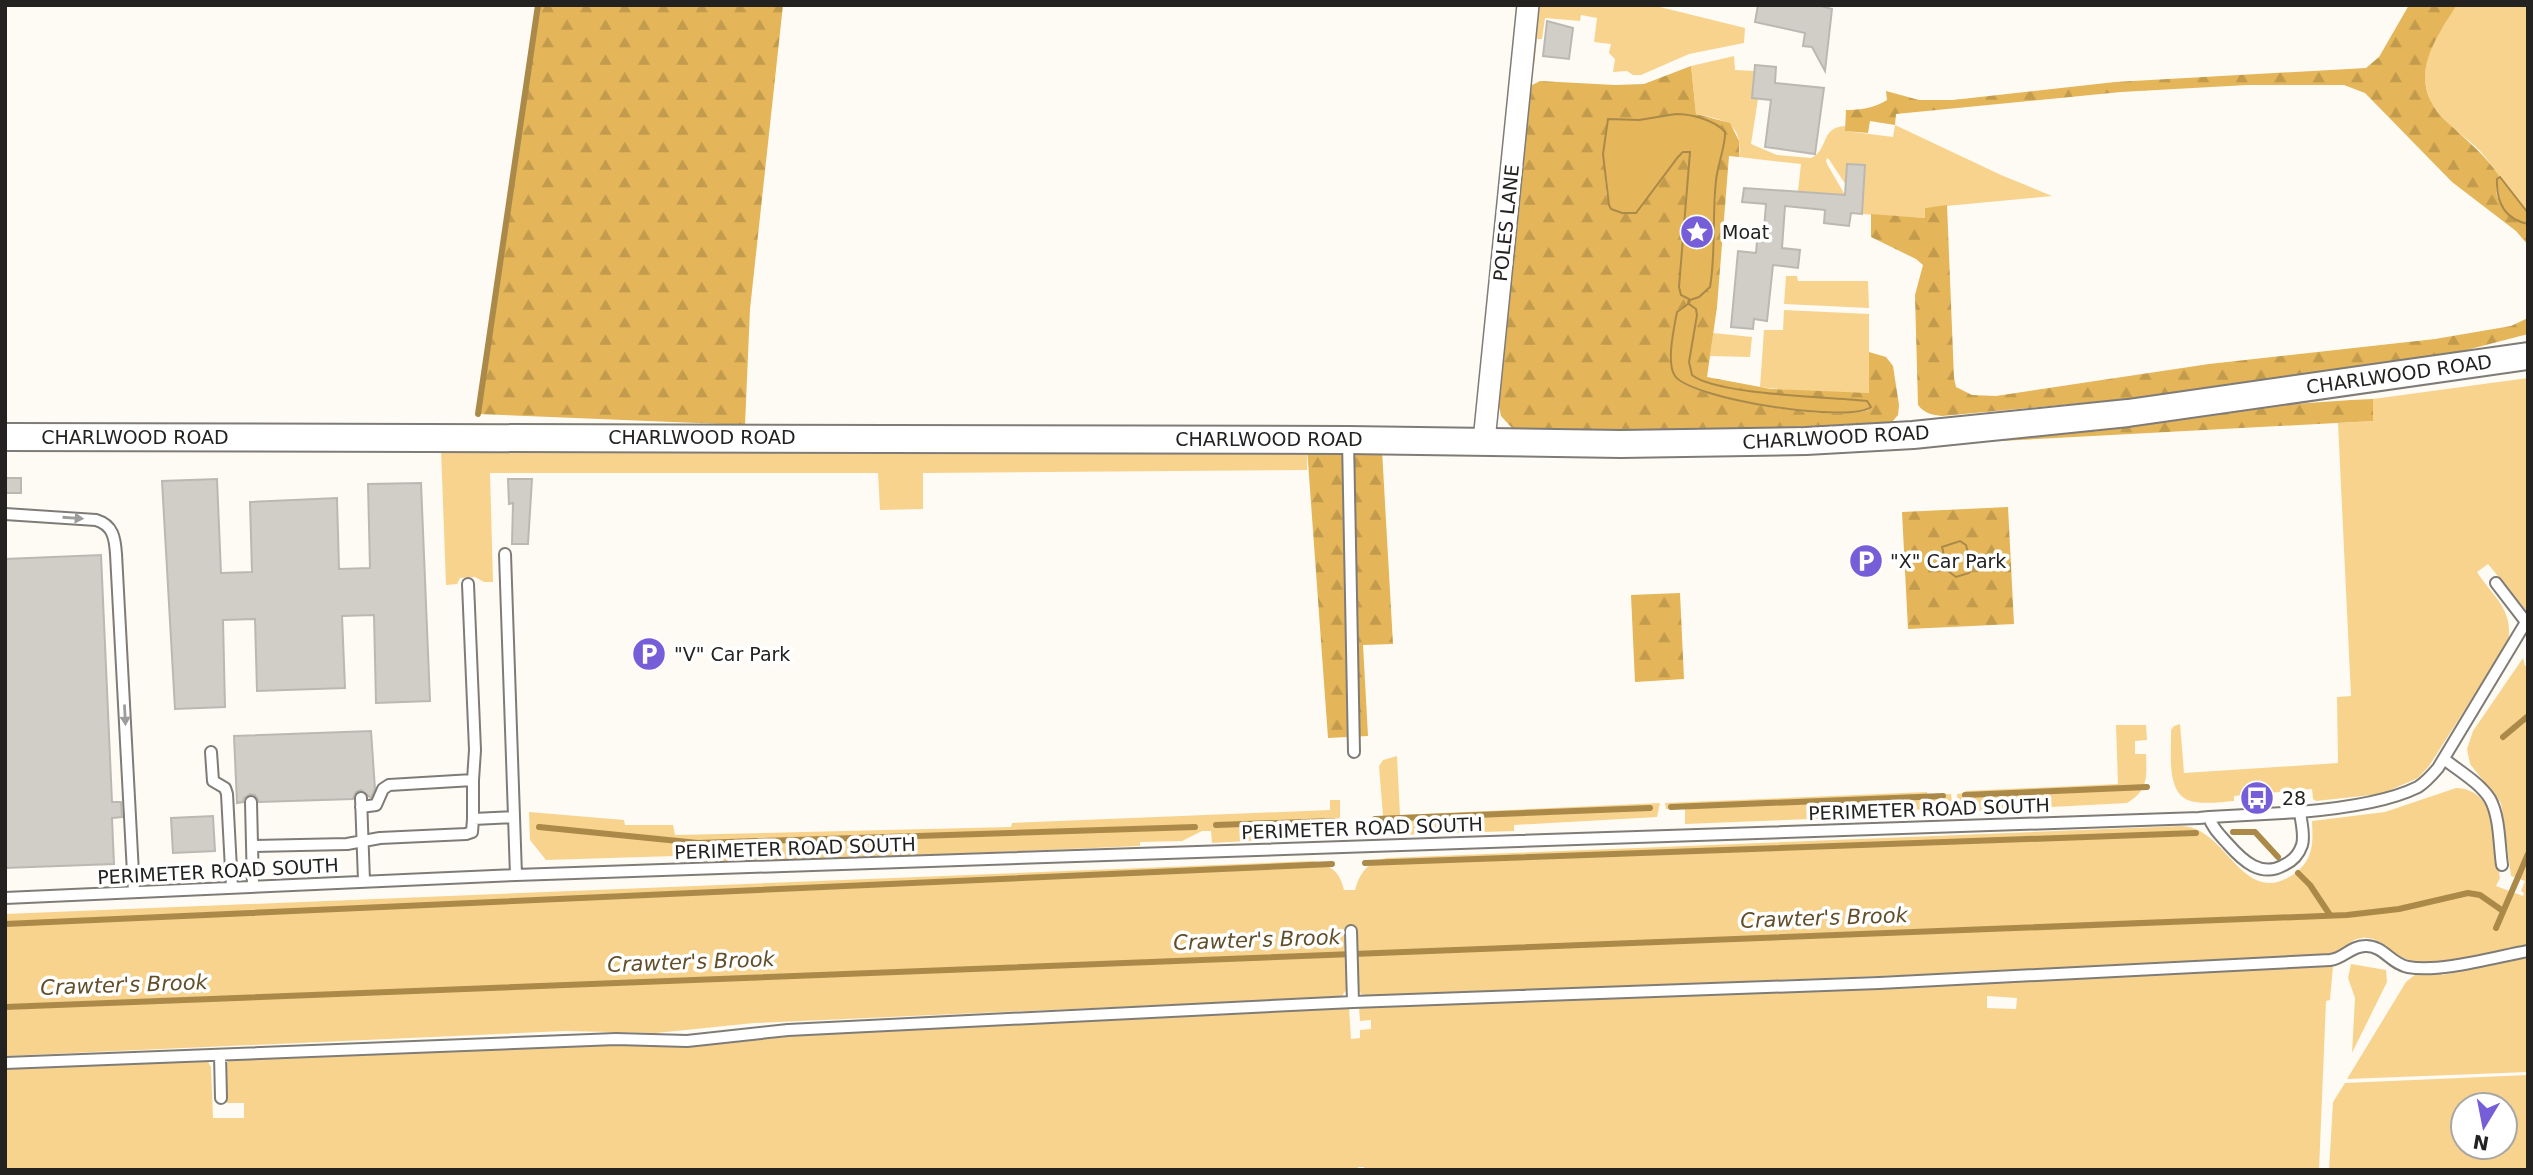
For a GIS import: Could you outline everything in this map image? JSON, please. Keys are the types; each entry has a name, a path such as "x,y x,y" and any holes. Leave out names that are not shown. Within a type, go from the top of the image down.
{"street":[{"name":"POLES LANE","path":"1484,440 1528,5"},
{"name":"CHARLWOOD ROAD","path":"5,437 1484,440 1621,444 1806,441 1913,435 2128,413 2528,356"}],"lane":[{"path":"1349,440 1354,752"},
{"path":"5,514 96,520 105,523 113,534 117,554 134,892"},
{"path":"505,554 516,875"},
{"path":"2496,583 2527,622"},
{"path":"253,846 347,844 380,838 466,835 472,832 475,750 468,584"},
{"name":"PERIMETER ROAD SOUTH","path":"5,898 516,875 2300,812 2372,801 2409,790 2429,778 2444,759 2527,622"},
{"path":"211,752 213,781 225,789 227,794 232,888"},
{"path":"2444,759 2483,790 2490,799 2495,814 2502,865"},
{"path":"364,881 361,803 376,805 383,789 389,785 472,780"},
{"path":"251,802 253,887"},
{"path":"2209,817 2242,859 2254,867 2272,870 2291,861 2299,852 2303,840 2300,812"},
{"path":"473,818 514,817"},
{"path":"1351,931 1353,1002"},
{"path":"5,1063 616,1038 687,1041 788,1030 1353,1002 1879,983 2330,960 2339,959 2352,949 2364,946 2375,947 2401,965 2422,968 2528,951"},
{"path":"220,1055 221,1098"}],"shaded area":[{"path":"1536,5 1652,5 1745,28 1744,43 1689,54 1641,75 1633,75 1627,71 1613,72 1615,59 1609,53 1611,44 1594,42 1597,18 1581,15 1580,21 1545,18 1542,39 1537,39 1534,66"},
{"path":"2457,5 2528,5 2528,224 2488,160 2445,120 2433,105 2427,91 2425,76 2432,47"},
{"path":"1734,56 1735,70 1754,71 1752,98 1758,99 1751,144 1777,155 1811,158 1821,149 1831,131 1837,128 1845,126 1846,131 1893,137 1895,125 2052,196 1925,208 1925,218 1862,214 1865,165 1847,164 1846,185 1828,158 1827,164 1845,195 1798,191 1801,164 1739,157 1738,136 1730,125 1696,114 1691,66"},
{"path":"1676,114 1702,118 1725,132 1716,181 1710,287 1699,297 1690,300 1689,304 1696,309 1697,315 1689,362 1692,375 1705,382 1725,387 1867,401 1871,407 1834,413 1771,407 1709,393 1687,385 1675,376 1671,363 1674,327 1677,312 1688,304 1689,299 1681,295 1679,287 1690,152 1683,152 1678,157 1636,213 1622,213 1611,209 1603,154 1608,119 1639,120"},
{"path":"2500,177 2528,213 2528,224 2513,218 2503,208 2497,187 2497,179"},
{"path":"1786,276 1797,276 1798,281 1868,281 1869,308 1784,304"},
{"path":"1784,310 1869,314 1869,393 1803,392 1760,387 1764,330 1783,330"},
{"path":"1713,333 1752,337 1750,357 1710,356"},
{"path":"2528,378 2528,613 2488,564 2477,572 2505,612 2508,642 2429,766 2418,778 2381,794 2316,801 2313,799 2312,789 2234,796 2234,801 2200,803 2185,799 2174,783 2171,761 2171,730 2180,724 2184,773 2338,763 2337,697 2351,696 2338,423 2373,421 2373,399"},
{"path":"1307,448 1307,470 923,473 923,509 880,510 878,473 490,473 493,582 484,582 475,577 460,578 457,584 446,585 441,449 909,454"},
{"path":"1960,541 1966,545 1972,569 1969,573 1956,577 1948,571 1942,547"},
{"path":"2523,658 2525,666 2528,666 2528,946 2468,958 2422,962 2410,960 2397,955 2376,940 2362,938 2354,940 2332,955 2324,956 1369,996 1361,994 1358,988 1357,932 1345,932 1347,989 1341,997 754,1023 656,1033 565,1031 5,1056 5,914 1313,861 1334,870 1344,890 1355,890 1366,869 1387,858 2181,826 2197,830 2211,839 2248,875 2261,882 2276,882 2301,869 2309,857 2312,821 2385,812 2456,788 2470,791 2480,798 2488,809 2496,836 2500,878 2496,886 2523,896 2521,891 2525,881 2511,876 2501,803 2470,764 2467,749 2473,731"},
{"path":"2116,725 2146,725 2147,740 2135,741 2135,754 2146,754 2145,783 2139,794 2127,803 1958,812 1957,794 1965,791 2118,784"},
{"path":"1397,756 1400,815 1660,803 1657,817 1514,825 1514,831 1393,835 1384,828 1379,766 1383,760"},
{"path":"1927,792 1927,795 1951,794 1952,801 1930,802 1930,809 1912,810 1911,815 1685,824 1685,808 1666,809 1665,803"},
{"path":"1330,800 1340,800 1338,824 1332,832 1318,837 1212,843 1211,831 1202,831 1182,841 1140,842 1140,846 706,864 705,849 701,847 675,848 675,856 546,860 530,840 529,812 624,820 625,825 673,825 675,835 1011,827 1012,823 1330,810"},
{"path":"2528,957 2528,1072 2347,1079 2406,982 2416,974 2441,970 2442,975"},
{"path":"2351,964 2386,970 2387,982 2352,1053 2355,998 2348,978"},
{"path":"2333,966 2330,1000 2326,1001 2319,1170 1365,1170 1364,1167 1358,1167 1357,1170 5,1170 5,1067 207,1060 211,1067 213,1118 244,1118 244,1103 227,1103 225,1067 230,1058 1349,1008 1351,1039 1360,1038 1360,1030 1371,1029 1371,1020 1360,1021 1359,1007","holes":["1987,996 2017,998 2016,1009 1987,1008"]},
{"path":"2528,1075 2528,1170 2329,1170 2333,1102 2345,1083"}],"green space":[{"path":"538,5 783,5 750,309 745,425 478,414"},
{"path":"2409,5 2457,5 2432,48 2425,78 2427,93 2434,107 2447,122 2481,154 2500,177 2496,192 2498,199 2513,217 2528,224 2528,245 2516,231 2452,182 2365,93 2344,85 2247,85 2121,92 1896,114 1895,125 1870,121 1868,133 1845,131 1846,110 1882,103 1887,100 1886,91 1919,100 1953,100 2115,82 2366,68 2379,57"},
{"path":"1691,66 1696,114 1730,123 1739,141 1739,157 1729,156 1717,307 1707,377 1771,389 1869,393 1869,352 1886,357 1893,366 1899,405 1898,415 1892,422 1785,432 1512,428 1501,416 1496,391 1528,87 1540,81 1644,84","holes":["1676,114 1704,120 1725,138 1719,156 1716,184 1711,281 1699,297 1689,300 1681,295 1679,287 1690,151 1683,153 1668,167 1635,213 1607,198 1603,154 1608,119 1639,120","1689,304 1697,310 1689,362 1690,372 1694,377 1723,387 1862,401 1869,410 1829,413 1775,408 1722,397 1684,384 1679,381 1678,310"]},
{"path":"1947,205 1954,378 1956,387 1972,395 1996,396 2209,364 2435,339 2511,326 2528,318 2528,334 2432,359 2157,396 1935,415 1918,405 1915,295 1923,265 1871,237 1871,214 1925,218 1925,208"},
{"path":"2373,399 2373,421 1982,442 2226,411"},
{"path":"1307,448 1382,450 1393,644 1363,645 1368,736 1328,738"},
{"path":"2008,507 2014,624 1908,629 1902,512"},
{"path":"1680,593 1684,679 1635,682 1631,595"}],"building":[{"path":"1758,5 1817,5 1832,9 1825,71 1812,47 1803,46 1805,33 1755,22"},
{"path":"1547,21 1573,28 1569,59 1543,56"},
{"path":"1755,65 1776,67 1775,83 1824,88 1815,154 1765,147 1771,100 1752,98"},
{"path":"1847,164 1865,165 1862,214 1851,213 1849,226 1824,223 1825,210 1785,206 1782,248 1800,250 1798,268 1773,265 1767,321 1754,319 1753,329 1731,327 1738,251 1756,253 1757,241 1763,242 1766,204 1742,202 1744,188 1845,195"},
{"path":"5,478 21,478 21,493 5,493"},
{"path":"217,479 221,573 252,572 250,502 337,498 339,569 370,568 368,484 421,483 430,701 376,703 374,615 342,616 345,688 257,691 255,619 223,620 225,707 175,709 162,481"},
{"path":"508,479 532,479 528,544 512,544 513,503 509,504"},
{"path":"101,555 112,802 121,802 122,817 112,818 114,864 5,868 5,559"},
{"path":"371,731 375,789 371,798 361,790 356,792 353,799 259,802 255,795 250,794 243,802 237,803 234,736"},
{"path":"213,816 215,851 173,853 171,818"}],"waterway":[{"path":"478,414 538,5"},
{"path":"2503,737 2528,716"},
{"path":"1965,795 2147,787"},
{"path":"1671,807 1943,796"},
{"path":"1375,819 1650,808"},
{"path":"1216,825 1333,821"},
{"path":"539,827 698,843 1195,827"},
{"path":"2233,832 2255,832 2278,857"},
{"path":"1365,863 2196,833"},
{"path":"2496,928 2528,854"},
{"path":"5,924 1332,864"},
{"path":"2298,873 2310,885 2330,915"},
{"name":"Crawter's Brook","path":"5,1007 2347,915 2399,909 2468,893 2480,895 2503,911"}],"place":[{"name":"Moat","path":"1697,232"},
{"name":"\"X\" Car Park","path":"1866,561"},
{"name":"\"V\" Car Park","path":"649,654"},
{"name":"28","path":"2257,798"}]}
